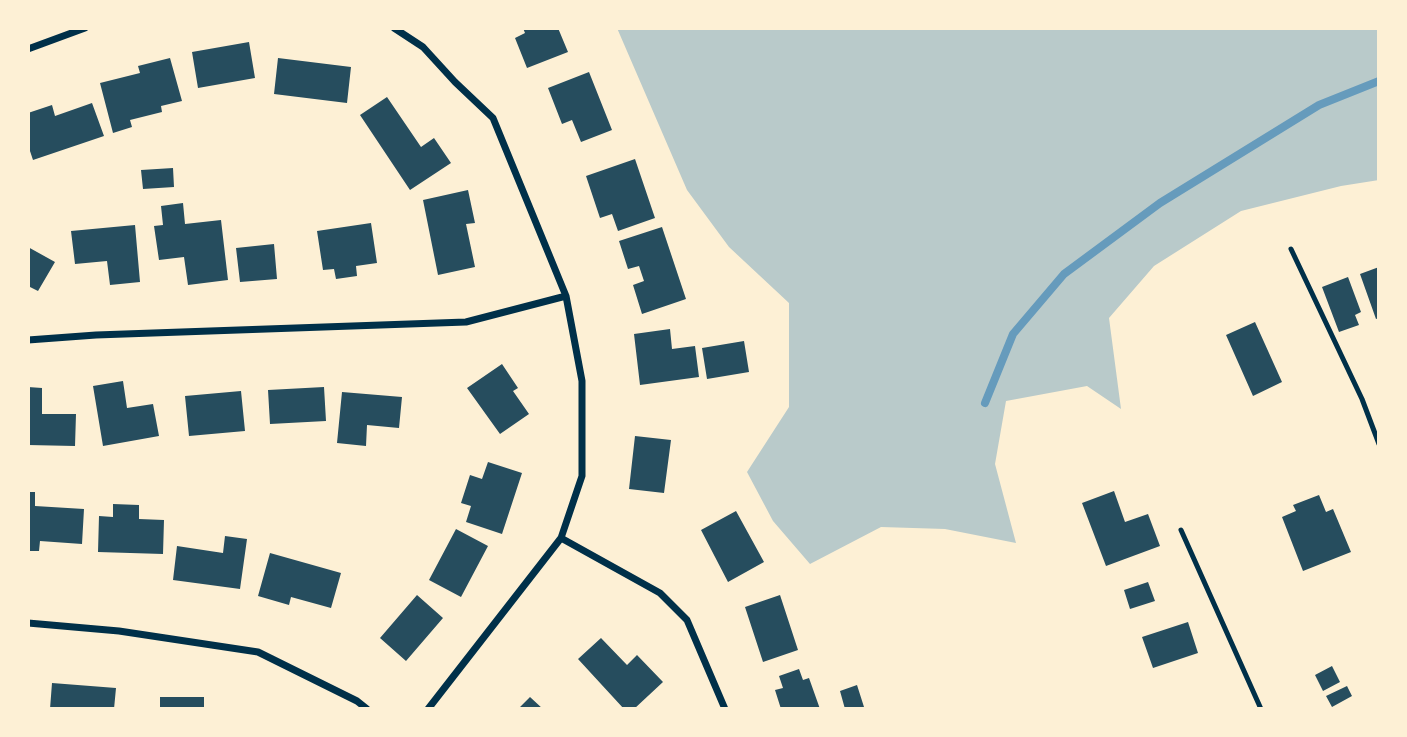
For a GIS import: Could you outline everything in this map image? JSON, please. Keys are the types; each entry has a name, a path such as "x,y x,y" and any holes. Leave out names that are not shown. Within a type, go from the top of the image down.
{"street":[{"path":"28,49 85,28"},
{"path":"394,28 423,47 493,118 566,296 582,380 582,477 561,538 428,709"},
{"path":"28,340 96,335 466,322 566,296"},
{"path":"561,538 660,593 687,620 724,709"},
{"path":"28,623 119,631 258,652 357,701 367,709"}],"lane":[{"path":"1291,249 1362,399 1379,444"},
{"path":"1181,530 1261,709"}],"shaded area":[{"path":"617,28 1379,28 1379,180 1341,186 1241,211 1154,266 1109,318 1121,409 1087,386 1006,401 995,464 1016,543 945,529 881,527 810,564 773,521 747,472 789,407 789,303 729,247 687,190"}],"building":[{"path":"523,28 558,28 568,52 527,68 515,38 525,33"},
{"path":"249,42 255,78 198,88 192,52"},
{"path":"170,58 182,101 161,106 162,112 130,120 132,127 113,133 100,83 140,73 138,66"},
{"path":"278,58 351,67 347,103 274,94"},
{"path":"589,72 612,130 581,142 572,120 562,124 548,88"},
{"path":"387,97 421,147 434,138 451,163 410,190 360,115"},
{"path":"92,103 104,136 33,160 28,145 28,113 52,105 55,116"},
{"path":"635,159 655,218 618,231 612,214 600,218 586,176"},
{"path":"173,168 174,187 143,189 141,170"},
{"path":"468,190 475,223 466,224 475,267 438,275 423,200"},
{"path":"183,203 185,224 221,220 228,280 188,285 184,257 159,260 154,226 163,225 161,206"},
{"path":"371,223 377,263 356,266 357,276 336,279 334,269 323,270 317,231"},
{"path":"135,225 140,282 110,285 107,261 75,264 71,231"},
{"path":"662,227 686,299 642,314 633,285 644,281 639,266 628,269 619,241"},
{"path":"274,244 277,279 240,282 236,248"},
{"path":"28,247 55,262 38,291 28,286"},
{"path":"1379,267 1379,318 1376,319 1360,274"},
{"path":"1348,277 1361,312 1355,315 1359,325 1339,332 1322,287"},
{"path":"1255,322 1282,382 1253,396 1226,335"},
{"path":"670,329 672,349 695,346 699,377 640,385 634,334"},
{"path":"744,341 749,372 707,379 702,348"},
{"path":"502,364 518,388 513,391 529,414 500,434 467,388"},
{"path":"123,381 127,408 153,404 159,436 103,446 93,386"},
{"path":"28,387 42,388 42,414 76,414 75,446 28,445"},
{"path":"324,387 326,421 270,424 268,390"},
{"path":"241,391 245,431 189,436 185,396"},
{"path":"342,392 402,397 399,428 367,425 366,446 337,443"},
{"path":"635,436 671,440 664,493 629,489"},
{"path":"488,462 522,473 502,534 466,522 471,506 461,503 470,475 482,479"},
{"path":"1114,491 1125,522 1148,514 1160,546 1106,566 1082,503"},
{"path":"28,492 35,492 35,506 84,509 82,544 40,541 39,551 28,551"},
{"path":"1319,495 1326,512 1333,509 1351,552 1303,571 1282,517 1296,511 1293,505"},
{"path":"113,504 139,505 139,519 164,520 163,554 98,552 99,516 113,517"},
{"path":"736,511 764,562 728,582 701,530"},
{"path":"456,529 488,546 461,597 429,580"},
{"path":"225,536 247,539 240,589 173,580 177,546 223,553"},
{"path":"270,553 341,573 331,608 291,597 289,605 258,596"},
{"path":"1148,582 1155,601 1130,609 1124,590"},
{"path":"417,595 443,618 406,661 380,638"},
{"path":"780,595 798,650 763,662 745,607"},
{"path":"1188,622 1198,653 1153,668 1142,637"},
{"path":"601,638 627,665 637,655 663,682 634,709 624,709 578,659"},
{"path":"1332,666 1340,682 1323,691 1315,675"},
{"path":"799,669 803,680 809,678 820,709 781,709 775,690 783,688 779,676"},
{"path":"52,683 116,688 114,709 50,709"},
{"path":"857,685 864,707 845,709 840,691"},
{"path":"1347,686 1352,696 1332,707 1326,696"},
{"path":"160,697 204,697 204,709 160,709"},
{"path":"530,697 543,709 518,709"}],"waterway":[{"path":"985,403 1013,334 1064,274 1160,203 1319,105 1379,81"}]}
